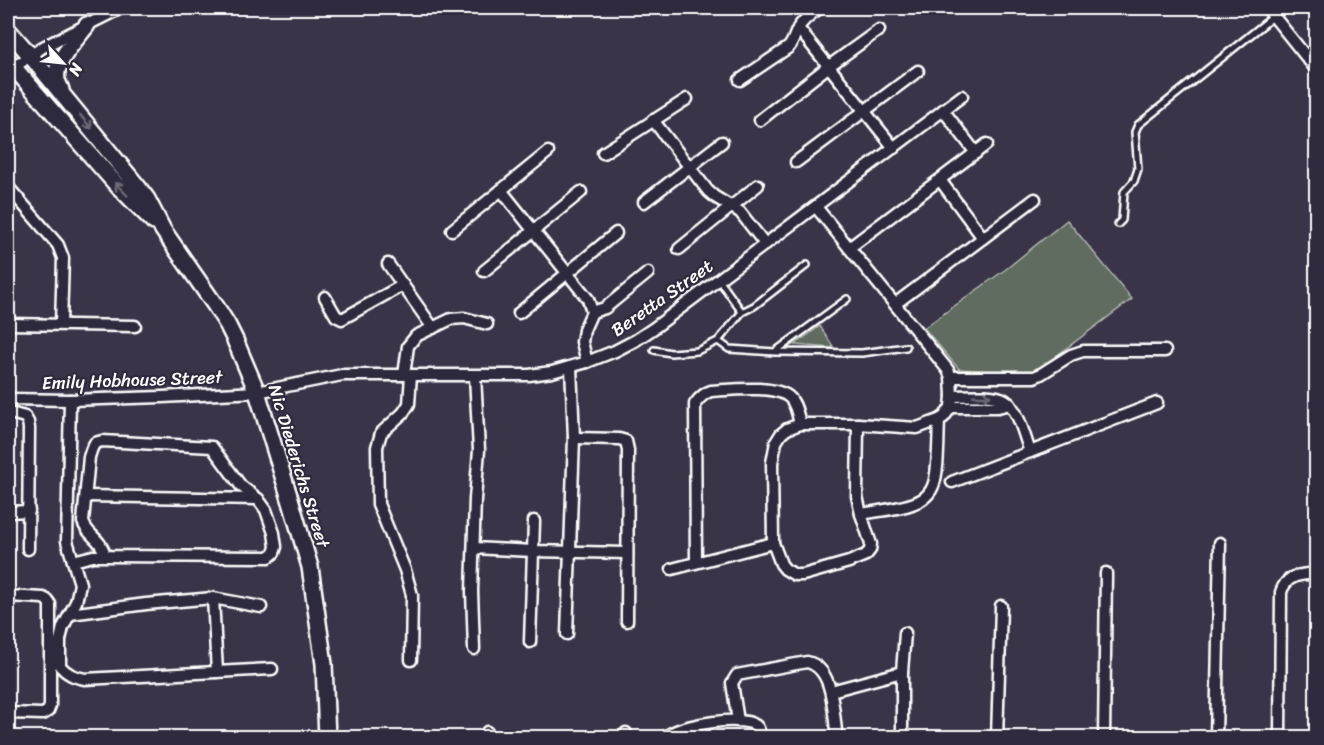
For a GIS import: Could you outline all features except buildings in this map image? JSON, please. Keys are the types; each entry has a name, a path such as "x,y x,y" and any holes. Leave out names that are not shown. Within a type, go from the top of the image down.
{"street":[{"path":"10,64 121,8"},
{"path":"740,80 789,47 798,28 808,16 820,8"},
{"path":"1271,12 1317,69"},
{"path":"64,96 57,80 59,64 87,25"},
{"path":"798,28 894,148"},
{"name":"Nic Diederichs Street","path":"8,30 147,199 163,230 216,305 236,340 257,392 310,567 324,664 327,738"},
{"path":"760,120 879,30"},
{"name":"Nic Diederichs Street","path":"10,64 116,184 163,230"},
{"path":"796,162 918,71"},
{"name":"Beretta Street","path":"257,392 342,375 529,375 571,368 615,351 636,340 962,96"},
{"path":"603,153 687,99"},
{"path":"943,110 976,153"},
{"path":"654,120 715,197 740,212 765,244"},
{"path":"644,202 722,142"},
{"path":"849,248 987,144"},
{"path":"452,230 548,152"},
{"path":"940,180 984,238"},
{"path":"679,249 758,185"},
{"path":"8,187 58,246 63,258 61,324"},
{"path":"501,190 588,298 592,312 582,342 588,362"},
{"path":"484,271 581,192"},
{"path":"895,304 1035,199"},
{"path":"816,207 948,370 951,377 952,402 944,417 917,428 858,424 800,424 781,434 776,442 772,463 773,543 781,564 795,574 803,575 849,562 866,555 870,550 871,544 857,496 858,424"},
{"path":"519,313 616,233"},
{"path":"388,264 433,328"},
{"path":"592,312 605,308 648,273"},
{"path":"325,297 336,316 342,319 403,285"},
{"path":"411,660 412,596 405,570 378,504 376,447 381,433 403,413 409,404 408,346 416,336 451,319 464,318 487,324"},
{"path":"8,324 135,326"},
{"path":"951,377 1028,378 1041,374 1071,355 1083,351 1166,351"},
{"path":"567,634 574,438 571,368"},
{"path":"474,649 472,591 479,450 475,376"},
{"path":"696,562 695,404 699,398 711,391 776,391 790,398 800,424"},
{"name":"Emily Hobhouse Street","path":"8,399 70,400 257,392"},
{"path":"952,402 1000,398 1010,404 1030,452"},
{"path":"70,400 67,542 80,584 76,602 63,627 60,640 60,666 66,673 86,679 272,669"},
{"path":"952,482 1157,403"},
{"path":"8,414 25,417 28,422 28,549"},
{"path":"861,514 908,505 921,501 929,494 936,475 939,420"},
{"path":"574,438 626,441 628,450 627,621"},
{"path":"74,561 93,555 105,556 269,557 274,553 276,547 266,510 258,499 241,486 212,447 102,441 95,443 89,457 83,522 84,527 104,547 105,556"},
{"path":"86,496 258,499"},
{"path":"8,512 29,511"},
{"path":"530,642 534,521"},
{"path":"672,569 773,543"},
{"path":"1216,738 1220,543"},
{"path":"474,548 627,553"},
{"path":"1104,738 1107,573"},
{"path":"1280,738 1281,592 1286,581 1291,578 1317,573"},
{"path":"8,596 43,598 50,604 50,706 43,714 8,713"},
{"path":"70,614 213,598 261,607"},
{"path":"213,598 217,672"},
{"path":"997,738 1001,606"},
{"path":"902,738 904,633"},
{"path":"738,721 732,690 732,683 737,675 807,662 815,665 822,672 831,691 837,738"},
{"path":"831,691 902,672"},
{"path":"665,738 668,733 689,725 738,721 757,726 759,738"}],"lane":[{"path":"1118,224 1122,220 1124,192 1137,176 1135,132 1138,125 1271,12"},
{"path":"654,350 671,353 697,351 718,341 742,312 754,306 807,264"},
{"path":"718,279 742,312"},
{"path":"775,352 847,299"},
{"path":"718,341 729,349 775,352 862,353 906,347"}],"green space":[{"path":"1067,220 1132,299 1036,371 1003,372 959,369 924,328 1006,269"},
{"path":"820,326 834,348 794,345"}]}
